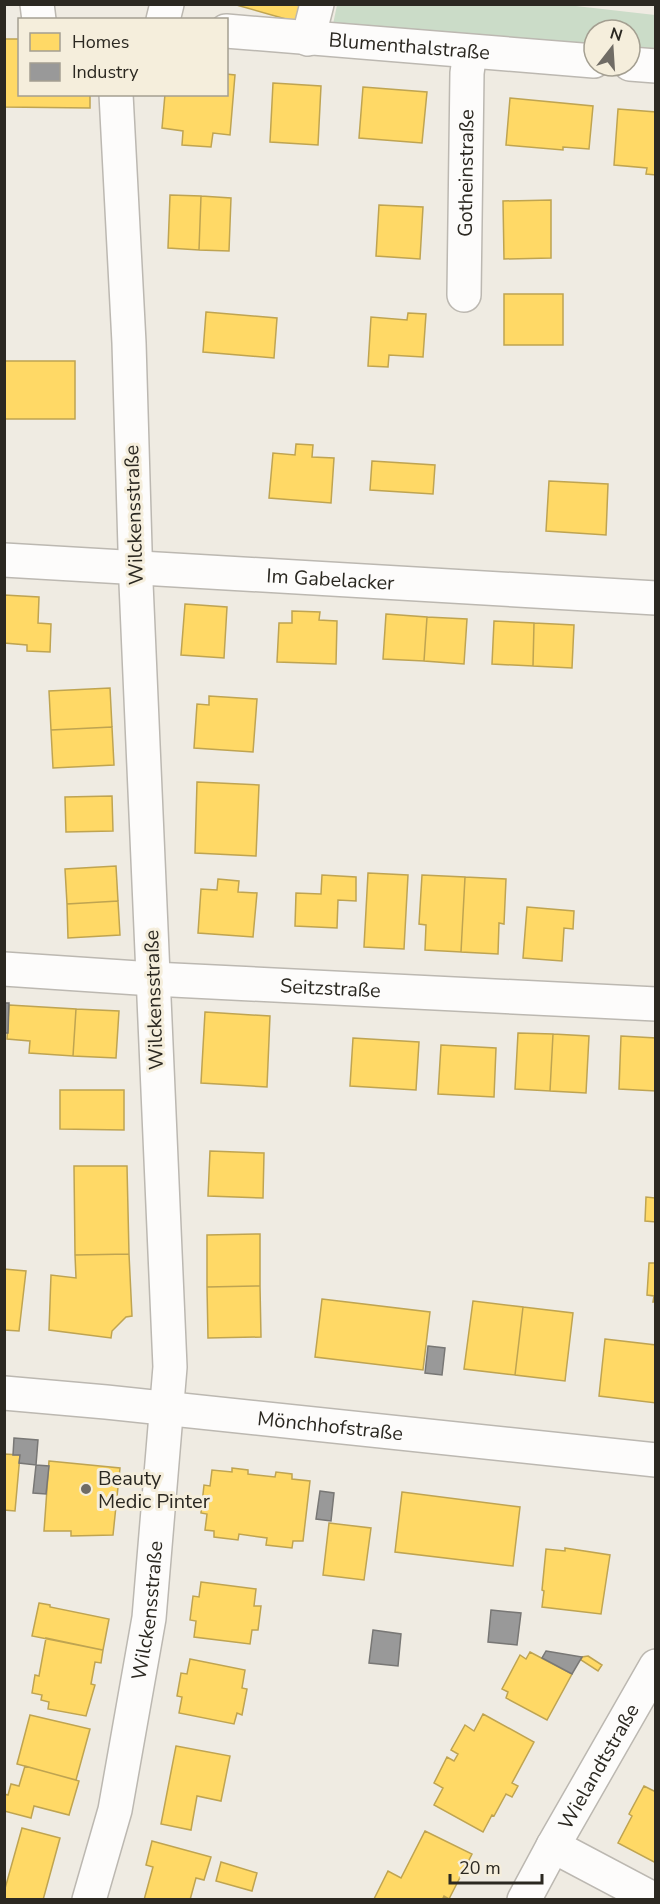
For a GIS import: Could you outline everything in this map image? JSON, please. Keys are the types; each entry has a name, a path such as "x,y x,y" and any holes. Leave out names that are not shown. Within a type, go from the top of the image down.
{"street":[{"path":"308,39 317,4"},
{"name":"Blumenthalstraße","path":"228,31 582,61"},
{"name":"Gotheinstraße","path":"464,295 467,73 470,52"},
{"name":"Wilckensstraße","path":"89,1899 115,1810 149,1618 170,1367 136,569 129,344 116,96"},
{"name":"Im Gabelacker","path":"4,560 656,598"},
{"name":"Seitzstraße","path":"4,969 153,979 656,1004"},
{"name":"Mönchhofstraße","path":"4,1393 168,1408 656,1460"},
{"name":"Wielandtstraße","path":"524,1899 656,1666"},
{"path":"553,1846 655,1899"}],"green space":[{"path":"337,5 567,5 655,15 655,56 642,55 642,18 582,18 582,50 332,29"}],"building: Homes":[{"path":"233,4 306,4 300,23"},
{"path":"4,39 18,39 18,96 90,96 90,108 4,107"},
{"path":"228,74 235,75 230,135 213,133 211,147 182,145 183,131 162,128 165,96 228,96"},
{"path":"273,83 321,86 318,145 270,142"},
{"path":"363,87 427,92 422,143 359,138"},
{"path":"510,98 593,106 589,149 563,147 563,150 506,145"},
{"path":"618,109 656,112 656,175 646,174 647,168 614,165"},
{"path":"170,195 201,196 199,250 168,248"},
{"path":"201,196 231,198 229,251 199,250"},
{"path":"551,200 551,258 504,259 503,201"},
{"path":"379,205 423,207 420,259 376,256"},
{"path":"504,294 563,294 563,345 504,345"},
{"path":"206,312 277,318 274,358 203,352"},
{"path":"408,313 426,314 423,357 389,355 388,367 368,366 371,317 407,320"},
{"path":"4,361 75,361 75,419 4,419"},
{"path":"296,444 313,445 312,457 334,458 331,503 269,498 273,453 295,455"},
{"path":"372,461 435,465 433,494 370,490"},
{"path":"549,481 608,484 606,535 546,531"},
{"path":"4,595 39,597 38,623 51,624 50,652 27,651 27,645 4,643"},
{"path":"185,604 227,607 224,658 181,655"},
{"path":"292,611 320,612 319,620 337,621 336,664 277,662 279,623 292,623"},
{"path":"386,614 427,617 424,661 383,659"},
{"path":"427,617 467,619 464,664 424,661"},
{"path":"494,621 534,623 533,666 492,664"},
{"path":"534,623 574,625 572,668 533,666"},
{"path":"110,688 112,727 51,730 49,691"},
{"path":"209,696 257,699 253,752 194,748 197,704 209,705"},
{"path":"112,727 114,765 53,768 51,730"},
{"path":"197,782 259,785 256,856 195,853"},
{"path":"112,796 113,831 66,832 65,797"},
{"path":"116,866 118,901 67,904 65,869"},
{"path":"368,873 408,875 404,949 364,947"},
{"path":"322,875 356,877 356,901 338,900 337,928 295,926 296,893 321,894"},
{"path":"422,875 465,877 461,952 425,950 426,925 419,924"},
{"path":"465,877 506,879 504,924 499,923 498,954 461,952"},
{"path":"218,879 239,881 238,892 257,893 253,937 198,933 201,889 217,890"},
{"path":"118,901 120,935 68,938 67,904"},
{"path":"527,907 574,911 573,929 564,928 562,961 523,958"},
{"path":"9,1005 76,1009 73,1056 29,1053 30,1041 7,1039"},
{"path":"76,1009 119,1011 116,1058 73,1056"},
{"path":"205,1012 270,1016 267,1087 201,1083"},
{"path":"518,1033 553,1034 550,1091 515,1089"},
{"path":"553,1034 589,1036 586,1093 550,1091"},
{"path":"621,1036 656,1038 656,1091 619,1089"},
{"path":"353,1038 419,1042 416,1090 350,1086"},
{"path":"441,1045 496,1048 494,1097 438,1094"},
{"path":"60,1090 124,1090 124,1130 60,1129"},
{"path":"210,1151 264,1153 263,1198 208,1196"},
{"path":"74,1166 127,1166 129,1254 75,1255"},
{"path":"656,1192 656,1222 645,1221 646,1197 655,1198"},
{"path":"260,1234 260,1286 207,1287 207,1235"},
{"path":"129,1254 132,1316 126,1317 112,1331 111,1338 49,1330 51,1275 76,1278 75,1255"},
{"path":"649,1263 656,1263 656,1302 653,1302 654,1296 647,1295"},
{"path":"4,1269 26,1271 19,1331 4,1330"},
{"path":"260,1286 261,1337 208,1338 207,1287"},
{"path":"322,1299 430,1312 423,1370 315,1357"},
{"path":"473,1301 523,1307 515,1375 464,1369"},
{"path":"523,1307 573,1313 565,1381 515,1375"},
{"path":"605,1339 656,1345 656,1403 599,1396"},
{"path":"4,1454 20,1455 15,1511 4,1510"},
{"path":"49,1461 120,1468 113,1535 71,1536 71,1531 44,1531"},
{"path":"232,1468 248,1470 248,1474 275,1477 276,1472 292,1474 292,1479 310,1481 303,1541 293,1541 292,1548 266,1545 267,1538 239,1534 238,1540 214,1537 214,1531 205,1530 207,1514 201,1513 204,1485 210,1486 212,1470 232,1472"},
{"path":"402,1492 520,1507 513,1566 395,1552"},
{"path":"329,1523 371,1528 364,1580 323,1575"},
{"path":"565,1548 610,1555 601,1614 542,1607 546,1549 565,1551"},
{"path":"201,1582 256,1589 254,1606 261,1606 258,1630 252,1630 250,1644 194,1637 196,1621 190,1620 193,1596 199,1597"},
{"path":"39,1603 109,1619 103,1650 32,1636"},
{"path":"46,1638 103,1650 101,1663 95,1662 91,1684 95,1685 86,1716 48,1709 49,1702 41,1700 42,1695 32,1693 35,1675 39,1676"},
{"path":"530,1652 572,1674 547,1720 506,1698 508,1692 502,1689 520,1655 526,1659"},
{"path":"588,1656 602,1665 598,1671 581,1660 582,1657"},
{"path":"190,1659 245,1670 242,1688 247,1689 242,1715 237,1713 234,1724 179,1713 182,1697 177,1696 181,1673 187,1674"},
{"path":"483,1714 534,1742 512,1783 518,1786 512,1797 506,1794 483,1832 434,1805 443,1788 434,1783 447,1757 454,1761 458,1754 451,1750 465,1725 474,1731"},
{"path":"30,1715 90,1729 76,1780 17,1764"},
{"path":"176,1746 230,1756 221,1801 197,1796 191,1830 161,1824"},
{"path":"25,1766 79,1781 69,1815 34,1806 31,1818 4,1811 4,1794 8,1795 11,1784 19,1786"},
{"path":"644,1786 656,1792 656,1863 618,1843 632,1816 629,1814"},
{"path":"22,1828 60,1838 43,1900 4,1900 4,1892"},
{"path":"425,1831 472,1854 449,1899 444,1896 442,1900 374,1899 388,1871 401,1878"},
{"path":"152,1841 211,1857 204,1880 196,1878 190,1900 144,1900 153,1867 146,1865"},
{"path":"221,1862 257,1873 252,1891 216,1881"}],"building: Industry":[{"path":"4,1003 9,1003 8,1033 4,1033"},
{"path":"428,1346 445,1348 442,1375 425,1373"},
{"path":"14,1438 38,1440 36,1465 19,1463 20,1455 13,1455"},
{"path":"36,1465 49,1466 46,1494 33,1493"},
{"path":"320,1491 334,1493 331,1521 316,1519"},
{"path":"491,1610 521,1613 517,1645 488,1642"},
{"path":"373,1630 401,1634 398,1666 369,1663"},
{"path":"546,1651 582,1657 572,1674 542,1658"}],"place":[{"name":"Beauty Medic Pinter","path":"86,1489"}]}
